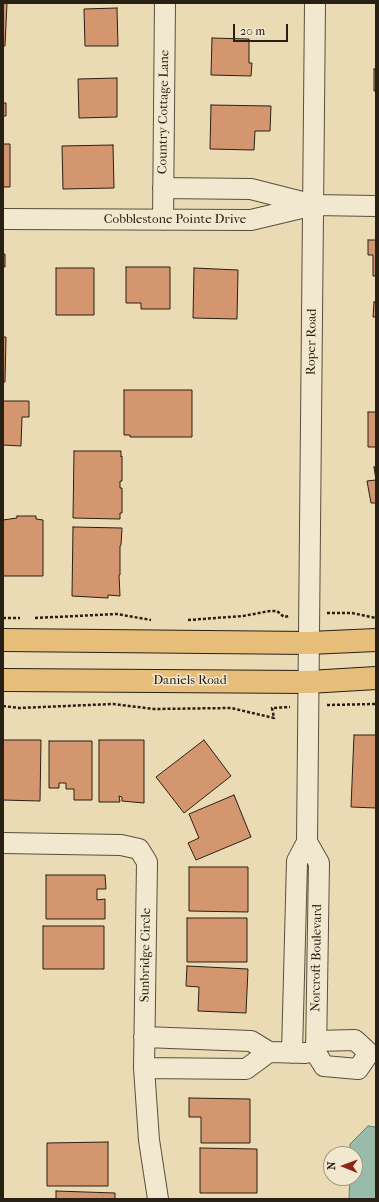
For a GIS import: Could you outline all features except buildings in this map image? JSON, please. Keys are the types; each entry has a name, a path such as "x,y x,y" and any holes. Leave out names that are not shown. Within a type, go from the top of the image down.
{"main road":[{"path":"3,640 309,643 376,640"},
{"name":"Daniels Road","path":"3,680 309,682 376,678"}],"street":[{"name":"Country Cottage Lane","path":"163,220 165,3"},
{"name":"Roper Road","path":"309,682 315,3"},
{"path":"163,188 251,189 314,205 376,206"},
{"path":"251,189 251,220"},
{"name":"Cobblestone Pointe Drive","path":"3,219 251,220 314,205"},
{"name":"Norcroft Boulevard","path":"292,1052 297,861 307,842 309,682"},
{"name":"Norcroft Boulevard","path":"269,1052 292,1052 316,1047 319,863 307,842"},
{"name":"Sunbridge Circle","path":"3,843 121,845 138,849 147,862 144,1068 149,1140 158,1199"},
{"path":"144,1037 252,1041 269,1052 246,1069 144,1068"},
{"path":"202,1040 203,1068"}],"path":[{"path":"186,620 243,616 270,611 277,611 284,617 352,613 376,618"},
{"path":"32,618 117,614 158,620"},
{"path":"3,618 25,618"},
{"path":"3,706 19,708 113,704 154,709 230,708 274,718 272,708 376,704"}],"shaded area":[{"path":"368,1126 376,1127 376,1199 349,1199 350,1186 363,1186 363,1146 350,1146 350,1144"}]}
